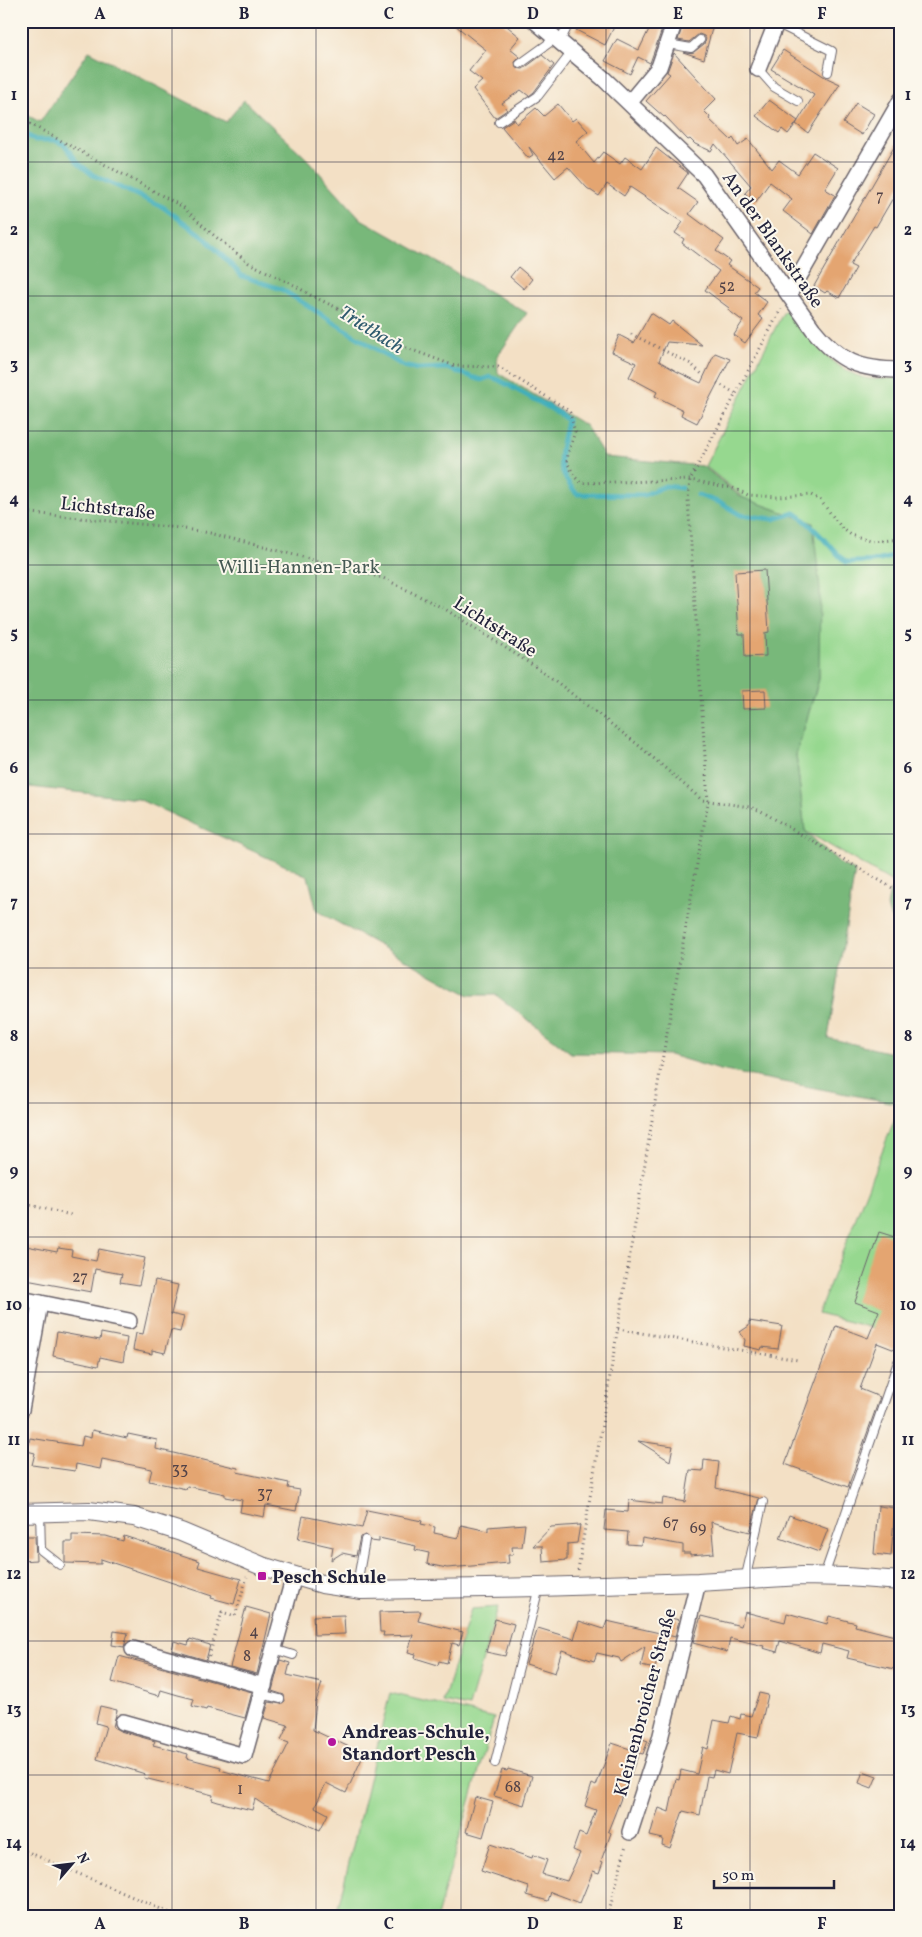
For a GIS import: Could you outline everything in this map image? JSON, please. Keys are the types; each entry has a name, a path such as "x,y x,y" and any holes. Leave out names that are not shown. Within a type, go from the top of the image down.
{"street":[{"name":"An der Blankstraße","path":"535,21 630,102 704,175 816,333 846,359 856,365 867,368 901,370"},
{"path":"630,102 659,67 675,21"},
{"path":"758,69 776,22"},
{"path":"789,294 901,100"},
{"path":"21,1299 129,1321"},
{"path":"21,1410 40,1304"},
{"name":"Kleinenbroicher Straße","path":"21,1513 99,1512 134,1516 180,1532 251,1562 294,1576 356,1590 575,1586 824,1576 901,1581"},
{"path":"123,1722 244,1756 294,1576"},
{"name":"Kleinenbroicher Straße","path":"630,1832 660,1739 698,1582"},
{"path":"133,1649 206,1669 263,1690"}],"lane":[{"path":"520,64 558,40 570,21"},
{"path":"776,22 832,51 828,72"},
{"path":"668,44 691,48 700,40"},
{"path":"499,122 538,96 572,52"},
{"path":"758,69 774,88 798,101"},
{"path":"824,1576 898,1362"},
{"path":"745,1580 763,1502"},
{"path":"40,1512 41,1550 60,1565"},
{"path":"356,1590 365,1540"},
{"path":"494,1763 539,1587"},
{"path":"274,1649 294,1655"},
{"path":"263,1690 280,1699"}],"path":[{"path":"21,119 183,207 211,234 249,263 294,284 312,296 346,312 388,341 454,366 498,367 565,408 570,413 575,432 568,454 568,462 575,477 581,483 690,480 733,488 748,496 811,495 820,500 842,528 851,535 874,541 901,538"},
{"path":"575,1586 659,1078 708,802 688,500 690,480 789,294"},
{"path":"631,334 691,364 704,376"},
{"path":"717,383 735,393"},
{"name":"Lichtstraße","path":"21,512 179,528 210,533 383,578 445,609 545,674 637,744 691,792 708,802 761,811 901,893"},
{"path":"21,1203 71,1215"},
{"path":"618,1329 798,1360"},
{"path":"206,1669 222,1612 235,1616 251,1562"},
{"path":"608,1916 630,1832"},
{"path":"21,1849 177,1916"}],"green space":[{"name":"Willi-Hannen-Park","path":"89,51 226,122 244,100 306,158 361,219 527,313 497,357 498,373 586,426 605,457 703,466 741,497 813,523 820,590 819,679 796,755 805,831 842,865 855,871 828,1038 896,1054 901,1034 900,1104 720,1070 670,1055 571,1053 496,995 469,995 317,911 308,876 138,799 21,786 21,112 40,122"},
{"path":"784,311 790,311 814,343 845,370 869,379 901,378 901,887 805,831 796,755 819,679 813,523 741,497 705,466"},
{"path":"890,890 901,897 901,923 891,919 887,907"},
{"path":"901,1103 901,1335 818,1314"},
{"path":"498,1607 469,1707 443,1702 471,1609"},
{"path":"390,1693 494,1718 437,1916 336,1916"}],"building":[{"path":"450,21 501,21 520,37 510,49 520,57 515,62 516,68 523,69 542,55 554,65 534,92 529,96 521,90 502,103 507,110 495,118 473,89 482,81 469,71 486,50"},
{"path":"581,21 617,21 605,45 576,30"},
{"path":"653,21 665,21 650,63 638,57 630,74 605,61 617,39 639,50"},
{"path":"684,21 714,21 704,59 683,52 694,52 704,44 706,39 699,34 689,42 678,40"},
{"path":"783,50 825,77 840,84 808,133 796,124 814,95 771,69"},
{"path":"674,53 716,99 704,111 710,117 709,119 731,140 733,138 738,146 748,139 772,169 779,160 798,174 813,152 838,168 825,189 835,195 813,234 783,211 792,199 770,182 755,203 745,193 751,186 715,144 711,151 695,144 690,139 688,140 665,116 646,101 670,74 667,72"},
{"path":"769,100 798,121 788,134 782,129 779,133 756,116"},
{"path":"856,103 874,114 862,135 843,123"},
{"path":"558,104 572,121 576,118 588,131 576,141 594,163 603,152 620,164 625,157 642,169 656,148 688,173 678,188 698,202 689,214 724,240 716,251 730,261 727,265 758,287 754,292 767,302 758,315 763,319 745,343 734,335 743,321 705,290 719,271 682,243 684,239 675,233 683,222 630,187 624,196 607,184 599,196 587,188 568,167 555,178 529,147 533,155 528,158 502,127 514,119 517,124 536,108 544,116"},
{"path":"901,135 901,184 876,227 874,226 850,265 856,268 839,298 827,291 825,293 814,286"},
{"path":"518,267 532,279 524,289 510,277"},
{"path":"651,313 669,325 672,321 702,345 667,342 659,361 676,371 701,383 715,353 730,359 697,423 681,415 683,410 655,396 657,392 629,377 636,363 612,352 619,335 634,343"},
{"path":"765,570 769,632 765,633 766,656 745,657 744,634 739,634 735,572"},
{"path":"765,690 766,708 743,709 742,691"},
{"path":"879,1232 901,1239 901,1335 895,1350 877,1343 860,1389 880,1397 848,1487 785,1464 836,1326 868,1338 879,1311 855,1302"},
{"path":"21,1245 57,1252 58,1248 72,1250 71,1256 96,1261 99,1249 145,1258 139,1285 120,1282 122,1274 95,1269 91,1292 21,1279"},
{"path":"155,1280 178,1285 171,1314 184,1317 180,1332 171,1330 165,1353 152,1350 152,1354 133,1350 136,1333 143,1334"},
{"path":"749,1321 782,1326 778,1349 762,1347 761,1350 744,1346 745,1340 740,1332 749,1326"},
{"path":"57,1332 100,1340 101,1333 127,1338 123,1362 100,1357 98,1366 53,1356"},
{"path":"92,1430 127,1438 128,1434 157,1440 156,1449 238,1468 237,1472 289,1483 288,1488 300,1490 296,1511 266,1505 264,1517 240,1512 242,1500 225,1497 225,1494 187,1486 186,1489 149,1481 152,1469 102,1459 100,1469 76,1464 75,1471 32,1465 35,1453 27,1451 30,1438 81,1446 83,1436 91,1438"},
{"path":"638,1441 673,1446 670,1461"},
{"path":"704,1460 719,1462 716,1488 759,1498 750,1532 711,1522 714,1553 690,1555 690,1553 683,1553 683,1545 642,1538 641,1545 627,1544 628,1532 604,1530 606,1510 628,1512 629,1500 662,1504 663,1498 685,1502 690,1470 703,1471"},
{"path":"878,1506 895,1508 891,1556 874,1554"},
{"path":"367,1510 422,1521 421,1524 435,1527 434,1533 458,1538 461,1525 488,1531 488,1527 525,1524 522,1547 512,1547 513,1555 508,1555 509,1563 447,1568 427,1564 429,1553 415,1550 416,1546 379,1538 379,1542 371,1541 366,1535 360,1537 356,1556 342,1553 331,1560 333,1547 298,1539 303,1516 362,1528"},
{"path":"789,1515 828,1529 819,1552 780,1538"},
{"path":"580,1525 577,1543 567,1544 567,1560 543,1562 542,1546 533,1546 551,1527"},
{"path":"72,1535 106,1536 123,1541 124,1536 200,1561 198,1567 241,1579 234,1604 211,1598 212,1596 101,1559 101,1564 65,1563 65,1542 72,1542"},
{"path":"21,1536 35,1536 36,1560 21,1561"},
{"path":"246,1607 271,1614 257,1674 230,1667"},
{"path":"421,1611 418,1621 463,1632 459,1645 452,1643 447,1663 439,1661 438,1665 415,1658 416,1654 408,1652 413,1635 383,1636 384,1632 380,1632 379,1612"},
{"path":"745,1612 785,1622 787,1613 827,1624 829,1616 856,1623 855,1626 895,1636 894,1644 900,1645 894,1669 847,1658 849,1651 822,1644 820,1653 780,1641 777,1652 763,1648 764,1646 730,1638 727,1652 693,1643 701,1616 741,1626"},
{"path":"344,1615 345,1634 314,1635 313,1616"},
{"path":"667,1617 679,1620 675,1637 664,1634"},
{"path":"495,1619 514,1624 505,1656 486,1652"},
{"path":"579,1621 604,1629 607,1621 664,1634 662,1635 655,1669 641,1666 645,1646 621,1662 619,1658 597,1653 594,1661 562,1650 555,1673 526,1664 538,1628 574,1639"},
{"path":"114,1631 128,1633 124,1647 112,1645"},
{"path":"190,1639 210,1645 206,1660 172,1650 174,1641 188,1645"},
{"path":"119,1656 252,1692 245,1718 192,1706 194,1699 161,1690 159,1696 112,1682"},
{"path":"280,1660 290,1663 287,1675 322,1683 316,1702 313,1730 364,1754 346,1793 326,1783 315,1807 328,1814 320,1830 264,1805 255,1799 252,1810 218,1802 212,1800 213,1795 144,1778 145,1774 97,1759 106,1726 96,1723 100,1706 117,1710 113,1727 120,1731 155,1741 153,1745 188,1754 187,1758 221,1767 220,1770 269,1783 289,1743 281,1740 288,1725 264,1718 269,1702 281,1704 285,1701 284,1695 272,1691"},
{"path":"759,1693 768,1695 758,1737 737,1733 728,1774 714,1770 712,1777 707,1776 700,1815 683,1811 670,1848 662,1845 663,1839 650,1836 659,1808 669,1812 676,1779 679,1780 681,1770 697,1774 703,1747 708,1749 714,1720 729,1723 731,1716 740,1719 741,1714 751,1716"},
{"path":"634,1736 648,1741 643,1754 639,1753 608,1831 611,1833 601,1861 603,1862 599,1873 593,1871 580,1903 551,1892 548,1901 527,1895 529,1887 481,1871 490,1844 532,1858 533,1855 547,1860 542,1874 567,1881 580,1853 573,1850 579,1833 586,1836 596,1810 585,1806 592,1784 596,1786 612,1743 630,1749"},
{"path":"508,1769 532,1776 524,1805 494,1796 502,1770 507,1771"},
{"path":"863,1771 877,1776 872,1788 859,1783"},
{"path":"475,1797 493,1802 483,1837 466,1832"}],"waterway":[{"name":"Trietbach","path":"21,132 35,140 54,140 65,145 78,163 93,175 163,207 205,238 242,276 281,289 403,366 417,369 446,368 481,380 490,377 499,380 559,413 567,420 561,450 561,467 569,484 577,494 644,495 665,486 682,488"},
{"name":"Trietbach","path":"698,495 721,503 741,515 773,519 795,513 809,524 846,562 881,560 901,553"}],"place":[{"name":"Pesch Schule","path":"262,1576"},
{"name":"Andreas-Schule, Standort Pesch","path":"332,1742"}]}
